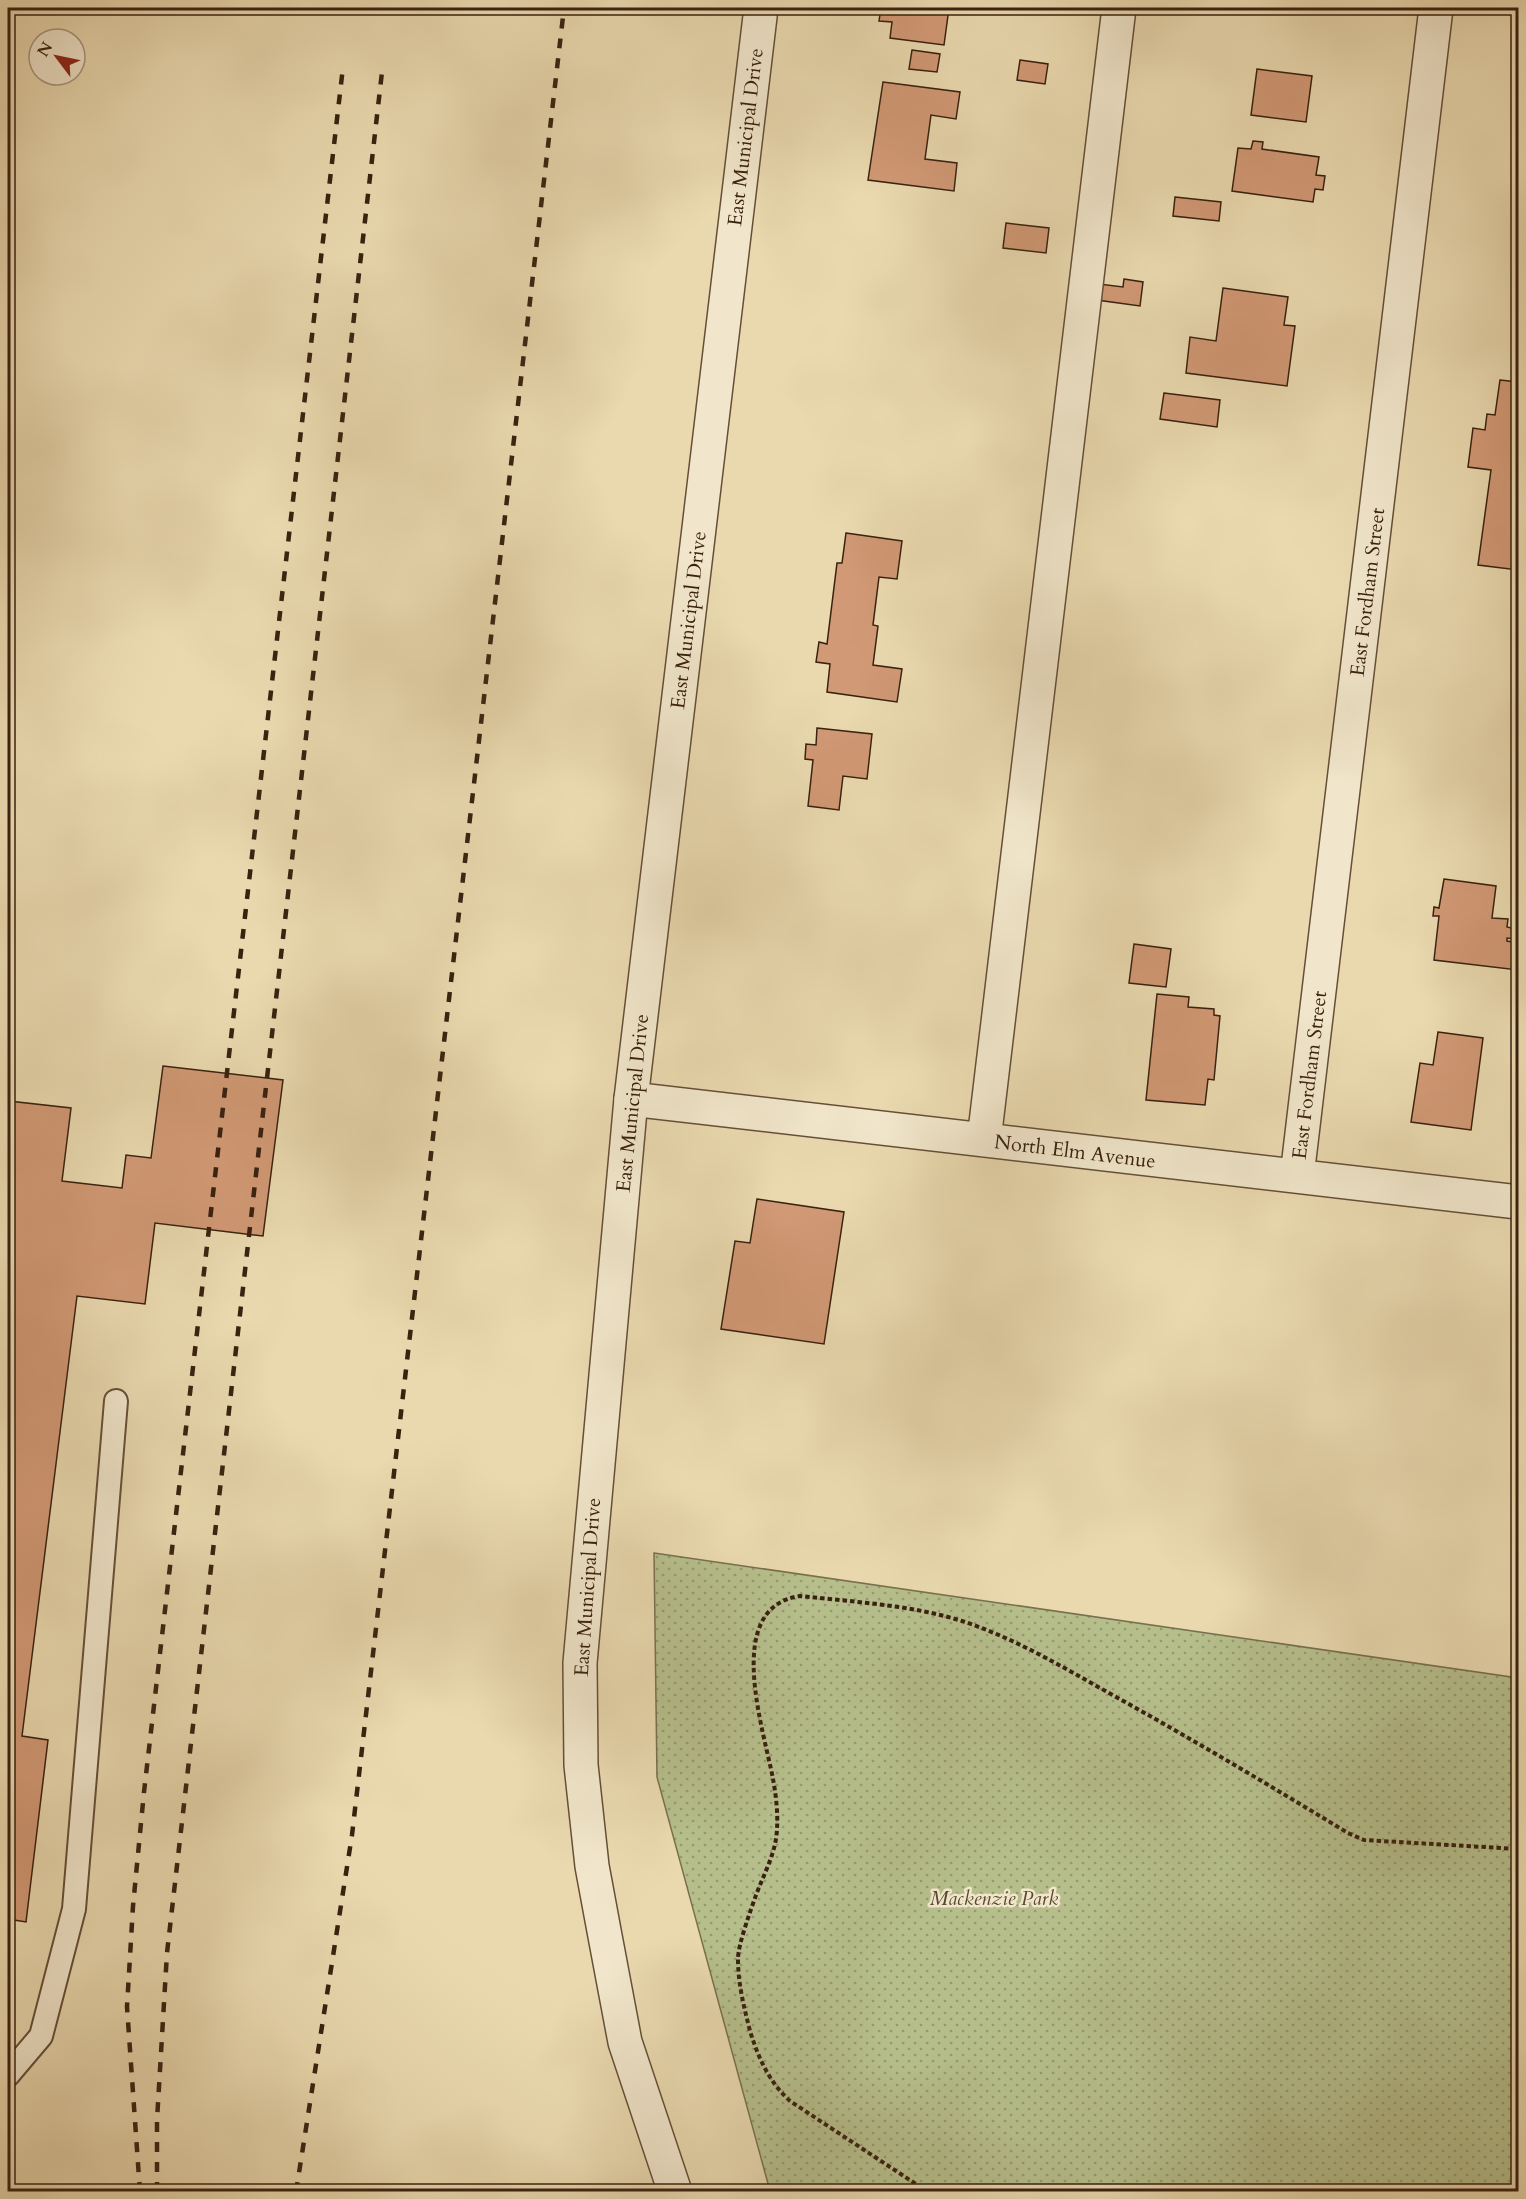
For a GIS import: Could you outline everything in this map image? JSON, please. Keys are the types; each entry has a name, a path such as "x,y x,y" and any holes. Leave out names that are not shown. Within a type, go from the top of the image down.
{"street":[{"name":"East Municipal Drive","path":"675,2192 625,2042 592,1866 581,1765 580,1663 631,1099 760,8"},
{"path":"984,1140 1119,8"},
{"name":"East Fordham Street","path":"1298,1176 1436,8"},
{"name":"North Elm Avenue","path":"631,1099 1518,1202"}],"lane":[{"path":"8,2075 40,2036 74,1909 116,1401"}],"path":[{"path":"928,2192 790,2101 779,2091 762,2064 741,1998 738,1957 755,1898 775,1846 777,1828 774,1781 758,1710 754,1661 757,1632 768,1612 775,1605 790,1597 800,1596 925,1612 960,1620 1021,1645 1065,1668 1179,1732 1356,1837 1372,1841 1518,1849"}],"green space":[{"name":"Mackenzie Park","path":"654,1553 1518,1678 1518,2191 770,2191 657,1777"}],"building":[{"path":"881,8 949,8 944,45 890,38 892,22 879,21"},
{"path":"912,50 940,54 937,72 909,69"},
{"path":"1020,60 1048,64 1045,84 1017,80"},
{"path":"1257,69 1312,76 1306,122 1251,115"},
{"path":"883,82 960,92 956,119 931,115 925,159 957,163 954,191 868,180"},
{"path":"1253,141 1263,142 1262,149 1319,157 1316,175 1325,176 1323,190 1315,189 1313,202 1232,191 1238,148 1251,149"},
{"path":"1175,197 1221,202 1219,221 1173,216"},
{"path":"1006,223 1049,228 1046,253 1003,248"},
{"path":"1124,279 1143,282 1140,306 1097,300 1099,284 1123,287"},
{"path":"1223,288 1288,297 1284,325 1295,326 1287,386 1186,373 1190,337 1216,341"},
{"path":"1500,380 1518,382 1518,570 1478,565 1491,470 1468,467 1473,428 1485,430 1487,414 1495,415"},
{"path":"1164,393 1220,400 1217,427 1160,419"},
{"path":"846,533 902,541 897,579 879,577 873,625 878,626 873,665 902,669 897,702 827,692 830,664 816,662 819,642 827,644 837,563 842,563"},
{"path":"817,728 872,734 867,779 843,776 839,810 808,806 813,760 805,759 806,744 816,745"},
{"path":"1444,879 1496,886 1492,918 1508,919 1507,927 1516,929 1515,939 1507,938 1507,941 1518,943 1518,970 1434,960 1439,916 1433,916 1434,907 1439,908"},
{"path":"1134,944 1171,949 1166,987 1129,983"},
{"path":"1157,994 1189,997 1188,1007 1214,1009 1214,1015 1220,1016 1214,1080 1208,1079 1205,1105 1146,1100"},
{"path":"1438,1032 1483,1038 1471,1130 1411,1122 1420,1063 1433,1065"},
{"path":"163,1066 283,1080 263,1236 155,1223 145,1304 77,1296 22,1736 48,1740 26,1922 8,1919 8,1077 13,1077 9,1101 71,1108 62,1181 122,1188 126,1155 151,1158"},
{"path":"757,1199 844,1212 824,1344 721,1329 735,1241 750,1243"}],"railway":[{"path":"296,2192 352,1835 564,8"},
{"path":"140,2192 127,2007 133,1906 144,1792 343,67"},
{"path":"157,2192 157,2120 167,1953 382,72"}]}
